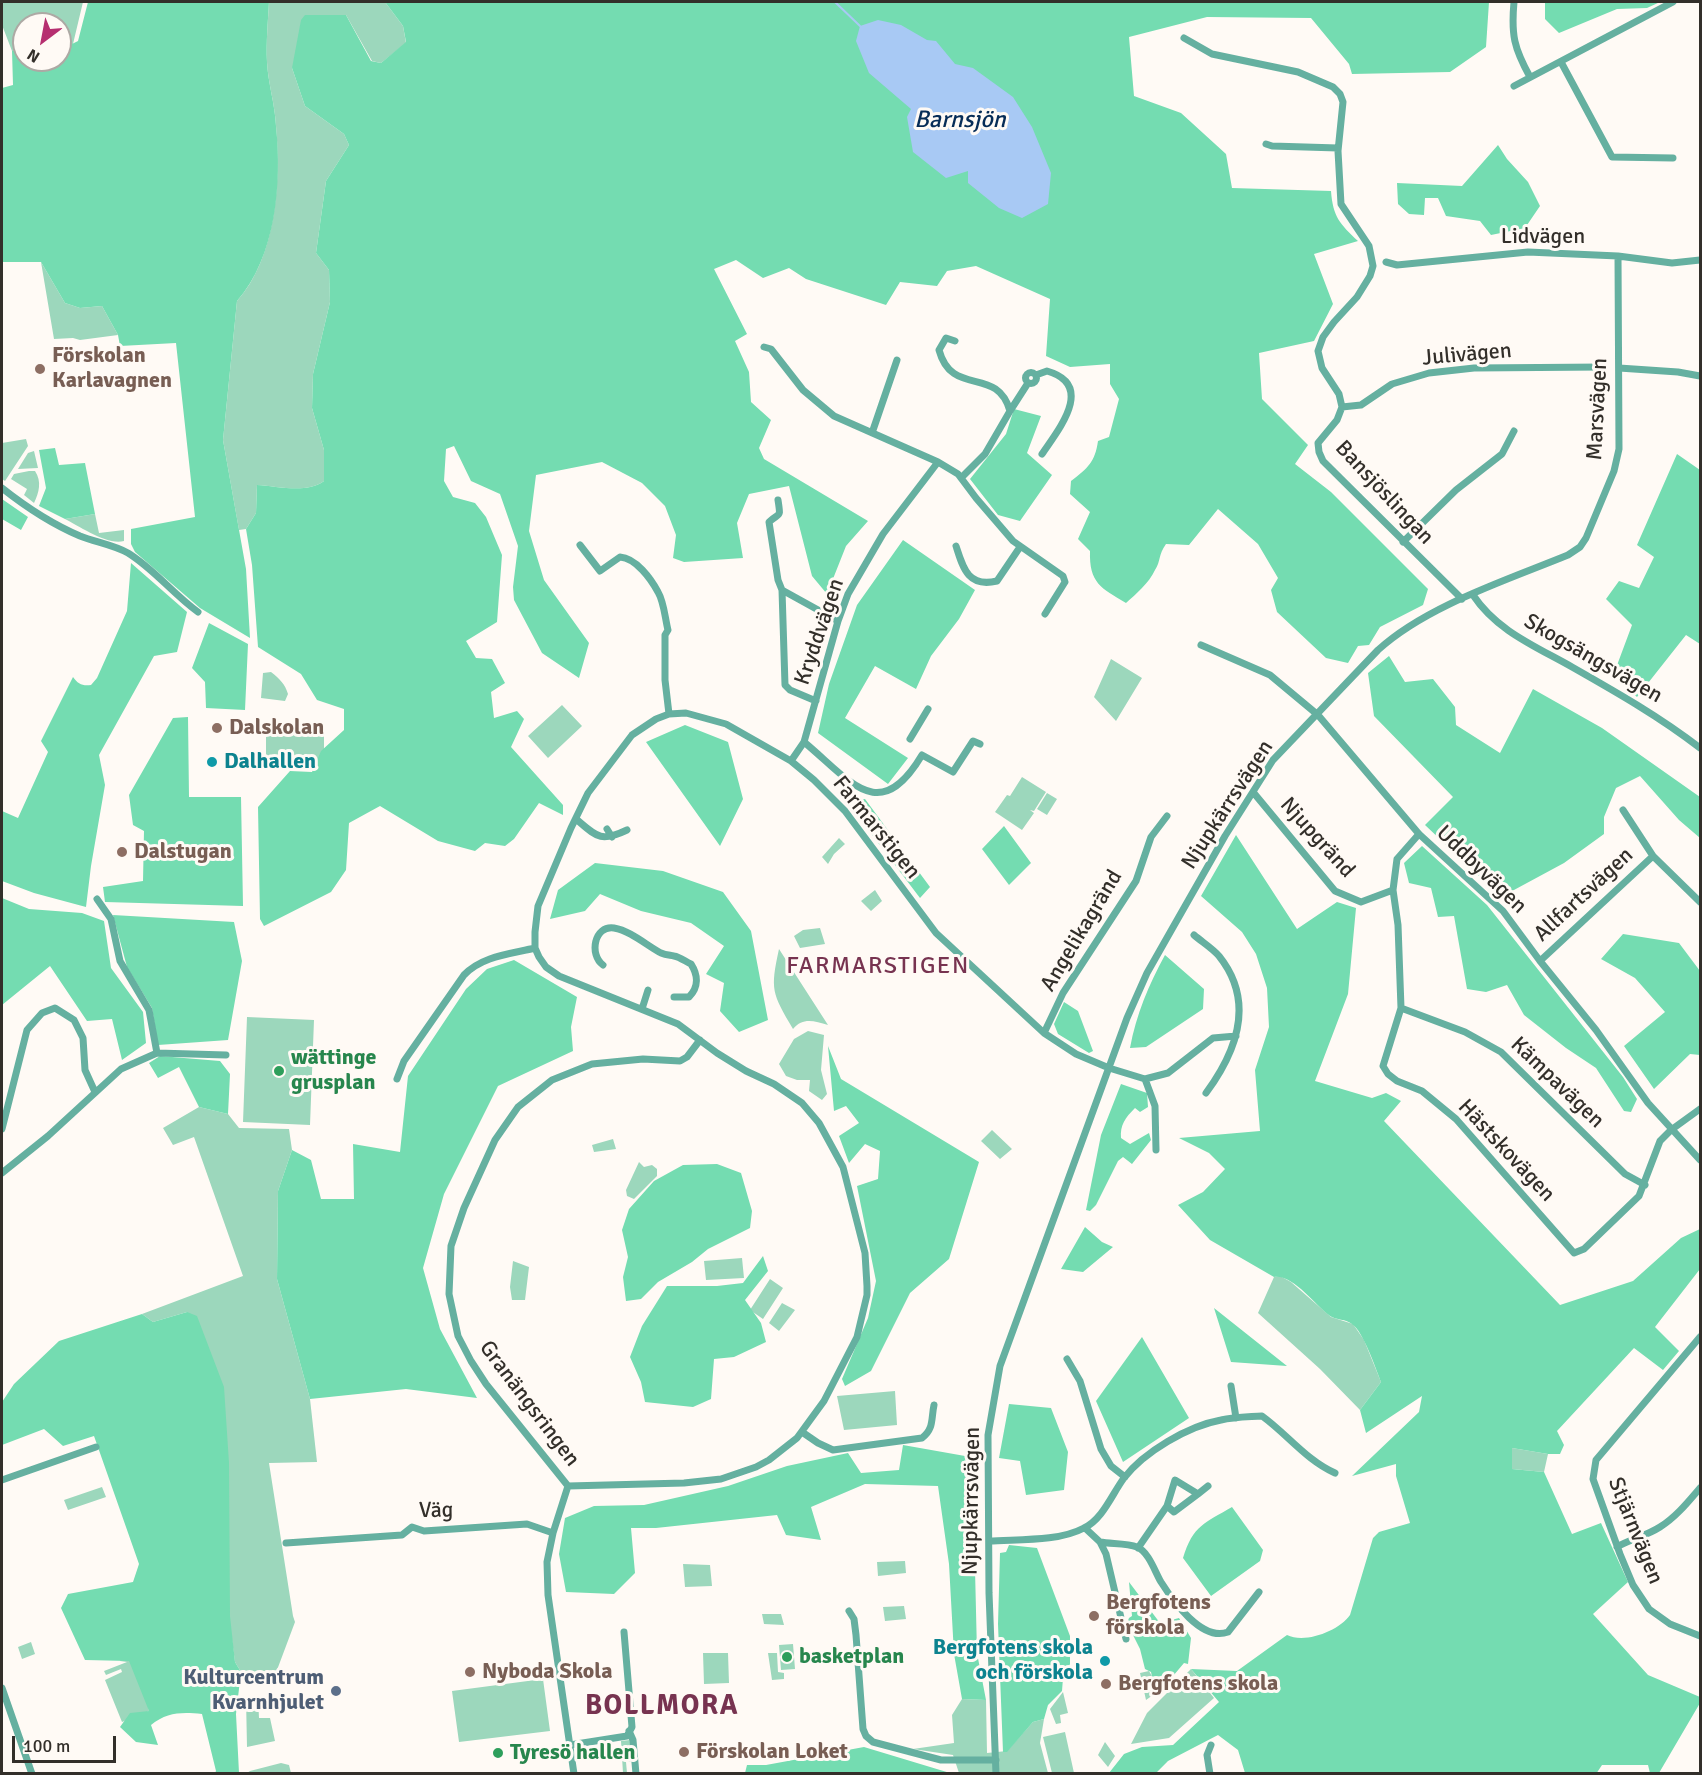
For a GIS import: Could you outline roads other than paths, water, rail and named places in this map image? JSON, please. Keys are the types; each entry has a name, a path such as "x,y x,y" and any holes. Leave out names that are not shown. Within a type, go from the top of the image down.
{"street":[{"path":"1514,2 1512,26 1517,53 1530,77"},
{"path":"1514,86 1673,2"},
{"name":"Bansjöslingan","path":"1184,38 1212,54 1298,72 1333,87 1340,94 1343,103 1338,148 1341,204 1369,246 1373,266 1370,276 1357,297 1323,337 1318,351 1322,368 1339,394 1342,407 1337,420 1318,443 1318,452 1323,460 1403,542 1462,599"},
{"path":"1561,62 1612,157 1673,158"},
{"path":"1266,144 1338,148"},
{"name":"Lidvägen","path":"1386,262 1397,265 1528,252 1618,256 1672,263 1701,260"},
{"name":"Marsvägen","path":"1473,595 1568,555 1580,547 1586,538 1614,471 1619,449 1618,256"},
{"path":"955,341 946,338 939,350 946,367 962,379 985,383 1004,394 1010,411"},
{"path":"764,346 771,349 803,390 834,416 938,462 958,474 976,498 1020,547 1063,576 1065,582 1045,614"},
{"path":"872,433 897,360"},
{"name":"Julivägen","path":"1342,407 1360,405 1392,384 1429,373 1474,368 1603,366"},
{"path":"1619,368 1701,376"},
{"path":"961,478 985,454 1028,383 1035,382 1036,375 1047,371 1063,378 1071,400 1069,412 1042,454"},
{"path":"1403,542 1456,490 1502,454 1514,431"},
{"name":"Kryddvägen","path":"790,761 804,742 838,621 860,572 883,534 938,462"},
{"path":"2,488 42,517 102,544 125,551 140,561 198,612"},
{"path":"778,500 780,513 778,518 769,522 778,580 782,590 785,685 790,690 816,700"},
{"path":"580,545 603,572 620,557 628,558 639,567 659,593 668,630 665,635 665,681 669,714 643,727 625,743 588,794 538,906 535,948 546,967 559,976 678,1024 700,1040"},
{"path":"956,546 964,570 971,577 984,582 997,581 1020,547"},
{"path":"782,590 838,621"},
{"name":"Njupkärrsvägen","path":"996,1773 988,1435 1000,1366 1127,1018 1147,972 1273,760 1397,633 1473,595"},
{"name":"Skogsängsvägen","path":"1473,595 1494,622 1629,700 1682,733 1701,748"},
{"name":"Uddbyvägen","path":"1201,645 1270,675 1318,715 1419,834 1503,911 1596,1030 1648,1102 1671,1130 1701,1160"},
{"path":"910,739 928,709"},
{"name":"Farmarstigen","path":"669,714 686,713 726,724 790,761 814,780 845,811 936,933 1044,1033 1076,1054 1109,1068"},
{"path":"804,742 859,789 875,794 888,791 911,773 922,754 952,772 973,741 980,744"},
{"name":"Njupgränd","path":"1253,792 1335,891 1361,902 1393,890"},
{"name":"Allfartsvägen","path":"1623,810 1653,856 1701,902"},
{"name":"Angelikagränd","path":"1044,1033 1064,993 1136,880 1151,837 1167,816"},
{"path":"576,819 596,836 605,838 627,830"},
{"path":"607,829 612,837"},
{"name":"Hästskovägen","path":"1419,834 1397,859 1393,890 1399,947 1401,1008 1383,1066 1389,1074 1422,1091 1456,1119 1574,1253 1584,1249 1639,1196 1660,1141 1671,1130"},
{"name":"Allfartsvägen","path":"1540,961 1653,856"},
{"path":"97,899 111,919 120,961 149,1010 157,1053"},
{"path":"603,965 597,960 595,954 598,935 604,930 613,928 626,932 668,956 675,956 691,964 697,979 696,988 689,997 674,997"},
{"path":"1194,935 1217,954 1228,970 1240,1009 1236,1036 1217,1078 1206,1093"},
{"path":"397,1079 404,1061 471,968 489,959 535,948"},
{"path":"642,1009 648,990"},
{"path":"2,1129 27,1030 42,1013 55,1008 74,1020 83,1038 85,1070 95,1092"},
{"name":"Kämpavägen","path":"1401,1008 1465,1032 1501,1052 1620,1168 1645,1185"},
{"path":"1109,1068 1145,1079 1168,1073 1213,1038 1236,1036"},
{"name":"Granängsringen","path":"700,1040 746,1071 774,1084 802,1103 819,1123 843,1167 865,1254 867,1295 857,1337 824,1401 802,1432 769,1461 721,1479 684,1484 568,1486 486,1384 458,1336 449,1294 451,1246 464,1208 495,1140 518,1107 552,1080 592,1064 643,1059 680,1061 687,1057 700,1040"},
{"path":"2,1173 48,1136 121,1069 157,1053 226,1054"},
{"path":"1145,1079 1155,1106 1156,1150"},
{"path":"1671,1130 1701,1109"},
{"name":"Stjärnvägen","path":"1701,1337 1596,1460 1593,1479 1633,1585 1649,1609 1670,1624 1701,1636"},
{"path":"1067,1359 1080,1381 1101,1449 1111,1466 1125,1477"},
{"path":"1231,1386 1236,1418"},
{"path":"802,1432 833,1450 922,1438 932,1425 934,1405"},
{"path":"989,1541 1067,1534 1085,1528 1100,1514 1125,1477 1157,1448 1202,1425 1236,1418 1262,1416 1306,1455 1335,1473"},
{"path":"2,1480 96,1446"},
{"path":"1138,1548 1167,1506 1174,1480 1198,1494"},
{"path":"568,1486 553,1533 547,1562 548,1595 574,1773"},
{"path":"1167,1506 1174,1512 1208,1486"},
{"path":"1617,1547 1628,1540 1659,1528 1675,1517 1701,1488"},
{"name":"Väg","path":"286,1543 402,1535 412,1527 424,1531 527,1524 553,1533"},
{"path":"1085,1528 1100,1542 1106,1554 1126,1639"},
{"path":"1100,1542 1138,1548 1146,1555 1173,1598 1196,1624 1211,1634 1228,1632 1259,1592"},
{"path":"849,1611 854,1619 863,1726 866,1736 873,1742 941,1760 996,1760"},
{"path":"570,1745 627,1736 632,1727 624,1632"},
{"path":"2,1688 32,1773"},
{"path":"629,1731 633,1740 636,1773"},
{"path":"1210,1773 1207,1755 1211,1745"}],"water":[{"name":"Barnsjön","path":"878,20 901,25 927,40 936,41 955,64 973,68 1013,97 1032,127 1051,173 1048,204 1022,218 999,208 968,183 968,171 946,178 913,152 907,117 911,109 869,73 856,41 860,26"}],"waterway":[{"path":"835,2 860,26"}],"place":[{"name":"Förskolan Karlavagnen","path":"40,369"},
{"name":"Dalskolan","path":"217,728"},
{"name":"Dalhallen","path":"212,762"},
{"name":"Dalstugan","path":"122,852"},
{"name":"wättinge grusplan","path":"279,1071"},
{"name":"Bergfotens förskola","path":"1094,1616"},
{"name":"basketplan","path":"787,1657"},
{"name":"Bergfotens skola och förskola","path":"1105,1661"},
{"name":"Nyboda Skola","path":"470,1672"},
{"name":"Bergfotens skola","path":"1106,1684"},
{"name":"Kulturcentrum Kvarnhjulet","path":"336,1691"},
{"name":"Förskolan Loket","path":"684,1752"},
{"name":"Tyresö hallen","path":"498,1753"}],"district":[{"name":"FARMARSTIGEN","path":"878,967"},
{"name":"BOLLMORA","path":"662,1707"}]}
